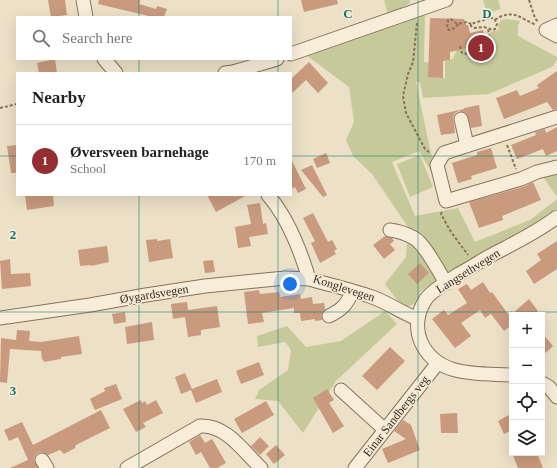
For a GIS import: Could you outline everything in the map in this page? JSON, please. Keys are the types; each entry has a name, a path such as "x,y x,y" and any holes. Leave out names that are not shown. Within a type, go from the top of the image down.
{"street":[{"path":"83,0 86,16"},
{"path":"292,54 446,0"},
{"path":"105,60 115,72"},
{"path":"233,72 274,60"},
{"path":"557,117 444,153 437,165 446,201 557,167"},
{"path":"461,119 467,145"},
{"name":"Konglevegen","path":"269,196 278,207 301,253 309,278 372,297 389,304 402,313 418,319"},
{"name":"Langsethvegen","path":"509,375 472,374 454,370 438,364 424,350 419,338 417,327 418,319 426,298 446,283 473,266 530,235 557,217"},
{"path":"390,230 416,239 424,248 446,283"},
{"name":"Øygardsvegen","path":"0,318 76,308 205,286 286,278 309,278"},
{"path":"329,316 340,310 346,304 353,291"},
{"name":"Einar Sandbergs veg","path":"355,468 438,364"},
{"path":"544,384 549,387 557,397"},
{"path":"341,390 385,430"},
{"path":"127,468 200,426 208,425 221,430 239,445 261,468"}],"path":[{"path":"529,0 535,18 553,30"},
{"path":"418,10 413,62 408,74 403,96 406,113 425,149 440,159"},
{"path":"458,24 451,19 448,20 447,28 455,28 458,24 467,22 471,24 493,18 495,20 502,15 514,14 553,30"},
{"path":"471,24 472,28 481,27 491,30 495,29 497,24 495,20"},
{"path":"460,46 462,53 465,54 479,55 489,52 491,43 488,29"},
{"path":"0,108 16,104"},
{"path":"507,146 521,179"},
{"path":"446,201 441,214 451,232 466,251 473,266"}],"green space":[{"path":"384,0 410,0 410,3 388,15"},
{"path":"483,0 498,0 501,9 487,13"},
{"path":"425,10 424,62 430,63 430,77 445,78 445,61 453,59 456,51 462,43 464,49 479,46 480,49 488,47 492,40 490,32 499,30 498,25 501,20 507,19 520,21 518,26 518,36 557,57 557,60 552,67 489,94 423,98 420,82 416,82 436,171 434,177 419,151 392,162 415,216 458,208 475,242 530,220 557,199 557,208 522,232 449,272 421,291 414,304 407,307 397,300 385,284 406,257 408,227 372,174 353,156 346,140 354,122 349,87 306,55 339,45"},
{"path":"420,155 433,187 410,197 397,164"},
{"path":"557,171 557,197 541,174"},
{"path":"385,311 397,324 336,381 303,433 278,401 255,399 259,390 288,370 291,350 285,342 258,347 257,336 287,326 306,347 341,341"}],"building":[{"path":"48,0 65,0 67,15 51,16"},
{"path":"99,0 140,0 139,4 156,9 157,6 167,9 164,16 149,16 98,4"},
{"path":"301,0 337,0 338,4 304,12"},
{"path":"430,18 464,19 466,25 468,25 470,33 483,30 486,43 473,47 473,45 468,48 450,52 450,60 443,61 443,78 428,77"},
{"path":"55,60 57,72 39,72 37,63"},
{"path":"309,62 328,83 318,93 306,80 292,93 292,78"},
{"path":"557,71 557,109 553,110 547,102 504,119 496,98 517,90 520,96 539,88 537,85"},
{"path":"479,105 482,126 471,128 467,114 459,111 455,113 453,117 455,133 441,135 437,115"},
{"path":"557,127 557,151 546,156 543,149 517,159 511,145 536,135 535,132 545,129 546,133"},
{"path":"16,145 16,173 11,173 7,146"},
{"path":"491,148 497,168 471,176 472,179 458,183 452,163 477,155 477,152"},
{"path":"326,153 330,163 317,168 313,159"},
{"path":"292,161 306,189 298,193 295,187 292,188"},
{"path":"312,165 327,195 323,197 301,170"},
{"path":"533,182 541,200 502,216 503,220 479,228 469,202 523,187"},
{"path":"25,196 53,196 54,206 27,210"},
{"path":"208,196 245,196 216,212"},
{"path":"260,203 263,224 266,223 268,234 249,237 251,246 238,248 235,227 251,224 247,205"},
{"path":"313,213 328,242 332,240 337,249 334,251 336,254 320,263 311,243 315,241 303,218"},
{"path":"385,236 392,238 394,241 390,244 395,250 384,259 373,245"},
{"path":"157,239 157,241 170,239 173,258 149,262 146,240"},
{"path":"557,241 557,269 534,284 526,271 541,260 537,254"},
{"path":"107,246 109,262 91,266 80,266 78,250"},
{"path":"10,259 11,274 30,273 31,286 2,289 0,261"},
{"path":"213,260 215,272 205,273 203,261"},
{"path":"420,263 429,273 417,284 408,274"},
{"path":"483,282 490,293 492,292 508,314 509,313 509,327 504,331 491,314 485,318 480,310 461,323 471,336 455,348 432,319 444,310 448,315 467,303 458,289 467,284 471,290"},
{"path":"259,290 260,294 279,292 280,297 300,294 301,299 312,297 313,304 324,303 325,309 321,315 322,320 315,321 315,319 301,321 300,313 294,313 294,308 262,313 264,322 248,324 244,292"},
{"path":"529,299 538,311 537,312 514,312"},
{"path":"187,302 188,310 217,306 220,327 201,330 201,335 188,337 185,317 173,319 171,304"},
{"path":"125,312 126,322 114,324 112,314"},
{"path":"152,322 154,340 127,344 125,327"},
{"path":"17,330 30,331 29,341 41,342 79,336 82,354 61,357 61,359 44,362 43,359 42,360 41,351 10,349 7,383 0,382 1,338 16,340"},
{"path":"545,337 553,346 545,353"},
{"path":"390,347 405,361 377,390 362,376"},
{"path":"259,362 264,375 241,384 236,371"},
{"path":"185,373 192,389 217,379 222,392 196,403 191,390 181,394 175,377"},
{"path":"116,384 122,399 95,410 90,399 105,391 104,388"},
{"path":"327,389 334,400 329,403 344,426 333,433 313,398"},
{"path":"141,400 142,403 145,401 147,405 156,400 163,413 143,423 146,427 136,432 123,409"},
{"path":"266,401 274,415 242,433 234,419"},
{"path":"101,410 110,428 76,445 75,448 64,454 60,450 48,455 42,452 38,453 34,460 38,468 10,468 28,460 18,437 9,441 4,430 22,422 33,445"},
{"path":"457,413 458,433 441,433 440,414"},
{"path":"509,415 509,432 504,434 498,421"},
{"path":"403,420 411,425 420,450 388,463 382,449 406,439 394,431"},
{"path":"200,435 205,443 212,439 226,463 217,468 210,468 201,452 196,455 189,442"},
{"path":"260,437 269,446 260,455 251,446"},
{"path":"276,445 285,455 274,464 266,454"},
{"path":"513,456 538,456 543,468 518,468"}],"place":[{"name":"Øversveen barnehage","path":"481,48"}]}
